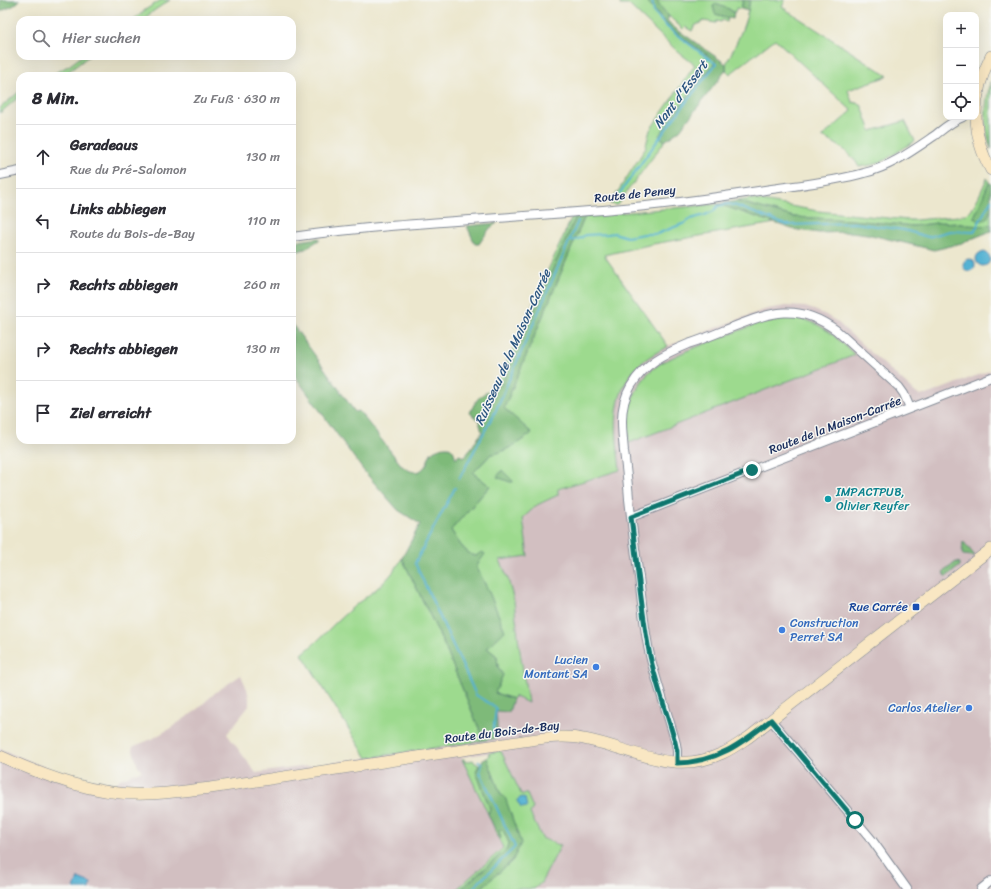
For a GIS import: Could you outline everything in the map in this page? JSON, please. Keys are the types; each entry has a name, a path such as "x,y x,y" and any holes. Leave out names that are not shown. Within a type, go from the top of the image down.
{"main road":[{"path":"979,89 984,70 991,56"},
{"path":"976,120 979,141 991,170"},
{"name":"Route du Bois-de-Bay","path":"0,756 61,780 125,794 173,793 522,741 558,737 583,738 654,759 677,763 697,761 723,753 743,741 991,549"}],"street":[{"name":"Route de Peney","path":"296,236 327,232 614,209 682,202 842,178 873,171 888,164 907,154 957,120"},
{"path":"0,175 16,171"},
{"path":"677,763 675,742 659,691 649,652 631,517 622,431 622,414 625,400 634,382 648,365 661,356 766,315 790,312 804,314 825,322 846,338 899,387 910,408"},
{"name":"Route de la Maison-Carrée","path":"631,517 991,377"},
{"path":"771,720 872,840 907,889"},
{"path":"981,889 991,881"}],"shaded area":[{"path":"786,306 805,307 824,314 836,321 917,394 926,395 991,370 991,889 534,889 541,883 561,845 542,838 501,751 461,757 503,847 457,889 0,889 0,749 49,769 88,782 114,787 120,779 142,771 137,764 132,747 152,739 169,729 194,712 216,692 241,675 247,689 249,706 227,734 256,773 497,738 496,711 509,712 514,696 528,703 514,601 508,579 500,560 528,556 523,518 537,505 558,495 558,490 620,470 616,437 618,403 626,382 639,365 647,358 668,346 758,312"}],"green space":[{"path":"0,0 20,0 13,6 0,12"},
{"path":"161,0 170,0 147,16 138,16"},
{"path":"621,0 647,0 652,8 671,29 716,61 659,136 665,141 617,205 610,204 645,149 650,130 695,65 677,51 629,5 620,5"},
{"path":"647,0 657,0 661,8 669,17 667,20 672,26 726,64 726,70 680,130 665,141 659,136 686,98 716,61 671,29 652,8"},
{"path":"657,0 743,0 741,9 736,8 735,13 729,9 713,6 716,14 728,18 727,22 722,20 721,22 717,21 716,23 704,21 694,26 692,31 685,27 683,29 665,12"},
{"path":"743,0 750,0 748,11 741,9"},
{"path":"750,0 785,0 782,7 888,76 848,90 852,102 861,104 871,131 905,121 915,141 885,160 876,164 859,167 852,157 843,149 822,137 852,111 775,39 730,74 726,70 726,64 744,25"},
{"path":"716,4 729,9 734,13 733,19 715,14 713,6"},
{"path":"77,60 84,60 67,72 57,72"},
{"path":"991,81 991,149 986,124 986,106"},
{"path":"16,94 16,99 0,113 0,108"},
{"path":"987,178 989,182 975,217 987,219 991,209 991,225 978,226 944,222 913,226 851,220 794,217 736,201 751,199 818,211 916,220 965,215 971,210 976,202"},
{"path":"989,182 991,184 991,209 987,219 979,221 974,217"},
{"path":"736,201 794,217 851,220 913,226 944,222 978,226 991,225 991,231 959,244 934,250 867,234 851,232 819,233 792,229 718,204"},
{"path":"718,204 775,223 653,244 604,255 668,346 642,362 629,377 623,389 619,402 616,428 620,470 558,489 558,495 537,505 523,518 528,556 500,560 508,579 514,601 528,703 514,696 513,699 495,693 502,675 498,667 497,656 487,648 489,592 477,568 476,556 464,549 451,530 490,486 473,473 491,454 503,451 531,433 504,408 585,216"},
{"path":"576,216 501,385 495,388 572,217"},
{"path":"576,216 585,216 504,408 532,433 506,450 491,454 473,473 490,486 451,530 461,546 472,555 476,556 482,552 485,554 477,565 477,568 489,592 505,631 487,648 497,656 498,667 503,675 495,693 513,699 509,712 496,711 498,738 481,741 481,733 442,640 402,558 420,524 398,510 363,470 296,378 296,329 355,412 359,411 402,466 414,472 420,471 426,465 431,453 444,447 449,447 452,449 456,459 459,455 465,457 482,432 479,421 470,413 473,407 482,395 501,385"},
{"path":"497,223 490,228 479,244 475,244 467,226"},
{"path":"319,238 319,240 305,249 296,252 296,241"},
{"path":"786,318 801,319 817,324 831,333 855,355 629,443 629,410 633,397 649,372 661,363 686,351 767,320"},
{"path":"502,470 513,481 513,482 497,477"},
{"path":"963,541 975,556 962,554"},
{"path":"402,558 442,640 481,733 481,741 367,758 302,654 345,614 383,583"},
{"path":"956,562 960,563 960,566 946,577 943,572"},
{"path":"501,751 521,794 527,794 533,808 530,813 542,838 561,845 541,883 534,889 480,889 513,860 501,795 487,759 484,759 490,755 488,753"},
{"path":"487,758 501,795 505,797 521,843 513,860 480,889 461,889 508,848 509,843 503,830 499,830 501,838 499,839 488,814 490,809 476,771 484,759"},
{"path":"462,759 464,759 465,762 473,760 479,765 476,771 490,809 488,814"},
{"path":"499,830 503,830 509,843 508,848 461,889 457,889 503,848 499,839 501,838"}],"water":[{"path":"983,252 988,254 990,259 988,264 983,266 978,264 976,259 978,254"},
{"path":"967,259 971,259 975,265 971,271 967,271 963,267 963,263"},
{"path":"522,797 525,798 527,807 521,808 517,801"},
{"path":"78,878 91,883 90,889 74,889"}],"waterway":[{"name":"Nant d'Essert","path":"620,193 716,64 667,27 654,13 652,0"},
{"path":"569,241 581,238 585,235 614,233 627,237 644,234 657,234 714,211 718,206 727,204 734,205 786,225 855,223 904,230 928,237 950,231 974,232 991,200"},
{"name":"Ruisseau de la Maison-Carrée","path":"459,479 496,410 578,221"},
{"name":"Ruisseau de la Maison-Carrée","path":"455,488 415,563 476,695 496,708 493,733"},
{"name":"Ruisseau de la Maison-Carrée","path":"472,889 515,847 480,772 482,764 478,761"}],"place":[{"name":"IMPACTPUB, Olivier Reyfer","path":"828,499"},
{"name":"Rue Carrée","path":"916,607"},
{"name":"Construction Perret SA","path":"782,630"},
{"name":"Lucien Montant SA","path":"596,667"},
{"name":"Carlos Atelier","path":"969,708"}],"route":[{"path":"752,470 631,517 649,652 659,691 675,742 677,763 697,761 723,753 733,748 771,720 855,820"}]}
